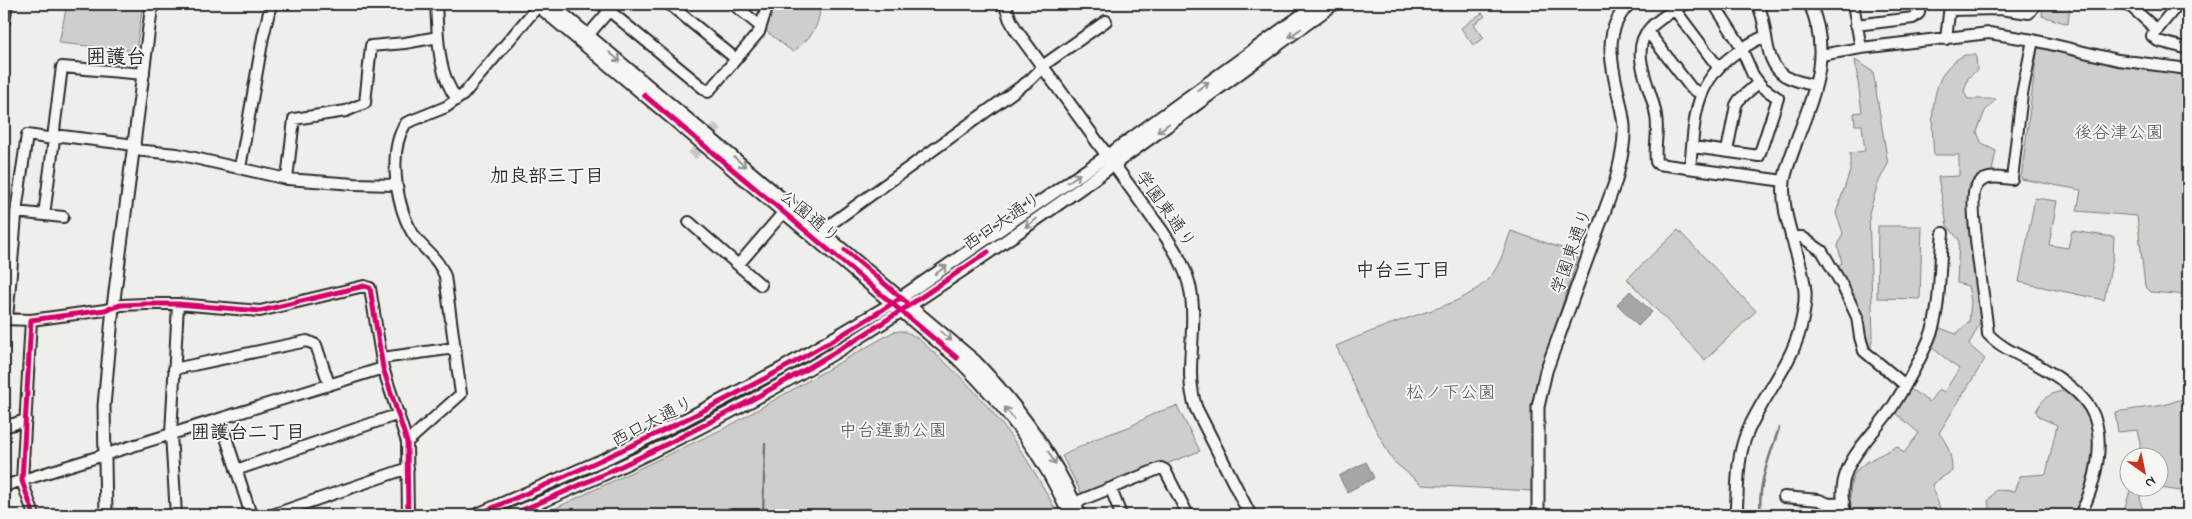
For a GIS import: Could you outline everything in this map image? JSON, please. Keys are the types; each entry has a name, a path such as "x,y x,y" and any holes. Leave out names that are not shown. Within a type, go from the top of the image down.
{"street":[{"path":"4,22 7,4"},
{"path":"106,515 103,456 104,406 113,307 152,4"},
{"path":"240,168 262,37 271,4"},
{"path":"436,4 438,37 444,78 449,89 458,99"},
{"name":"公園通り","path":"551,4 585,39"},
{"path":"669,4 736,59"},
{"path":"733,4 760,26"},
{"path":"585,39 609,6 708,92 759,32 768,4"},
{"name":"学園東通り","path":"1005,4 1013,25 1169,242 1182,264 1192,302 1190,378 1192,394 1196,408 1250,515"},
{"name":"西口大通り","path":"1110,160 1317,4"},
{"name":"西口大通り","path":"510,515 547,500 690,431 836,351 1334,4"},
{"name":"学園東通り","path":"1538,515 1538,407 1546,372 1616,180 1622,157 1624,126 1610,60 1610,47 1620,16 1629,4"},
{"path":"1684,4 1650,28 1642,44 1642,69 1656,115 1658,131 1656,162 1658,164 1784,181"},
{"path":"1692,147 1759,156 1778,98 1758,83 1742,48 1714,4"},
{"path":"1757,4 1765,22 1766,36 1773,61 1780,72 1789,78 1815,86"},
{"path":"1736,515 1743,444 1753,420 1793,350 1804,310 1805,292 1785,212 1784,181 1815,86 1821,55 1816,22 1810,4"},
{"path":"1853,4 1860,48"},
{"path":"1856,25 1913,18 1919,13 1920,4"},
{"path":"1946,39 1949,7 1992,6 2028,13 2034,4"},
{"path":"2128,4 2156,29"},
{"path":"2178,4 2152,36 2154,39 2185,48 2188,47"},
{"path":"407,442 461,394 445,276 441,265 415,237 404,216 395,185 398,139 406,123 446,107 458,99 537,5"},
{"name":"公園通り","path":"537,5 585,39 901,304"},
{"path":"1675,10 1718,67"},
{"path":"821,231 1030,80 1048,62 1106,21"},
{"path":"1646,34 1652,37 1691,88 1701,94"},
{"path":"1821,55 1860,48 1989,34 2033,40 2118,60 2188,69"},
{"path":"1690,168 1701,94 1710,77 1718,67 1742,48 1766,36"},
{"path":"287,179 294,119 346,111 366,103 371,46 405,43 438,37"},
{"path":"2033,40 2022,94 2012,179 1989,177 1975,189 1973,200 1988,334 2011,351 2045,369 2077,393 2090,409 2096,425 2099,445 2095,474 2089,498 2080,515"},
{"path":"44,215 62,67 144,74"},
{"path":"1727,151 1736,105 1758,83"},
{"path":"395,185 287,179 177,154 62,136 54,139 27,136 16,212 6,319 31,320 145,304 178,304 260,310 364,286 370,288 383,363 407,442 408,515"},
{"path":"738,265 787,208"},
{"name":"公園通り","path":"787,208 821,231 901,304 1003,406 1070,508 1080,515"},
{"path":"16,212 64,217"},
{"path":"689,222 761,285"},
{"path":"1846,515 1844,503 1845,476 1851,460 1880,425 1905,385 1931,332 1943,233"},
{"path":"1792,237 1802,238 1822,251 1842,285 1857,317 1864,352 1905,385"},
{"path":"176,515 171,434 178,304"},
{"name":"西口大通り","path":"476,515 609,457 678,423 834,338 901,304"},
{"path":"31,320 22,481 34,515"},
{"path":"174,369 307,341 316,345 329,384"},
{"path":"4,486 220,420 329,384 383,363 455,348"},
{"path":"236,470 399,414"},
{"path":"4,427 26,420"},
{"path":"220,420 252,515"},
{"path":"272,515 408,468"},
{"path":"1070,508 1161,468 1165,470 1188,515"},
{"path":"1111,489 1121,515"},
{"path":"1784,498 1819,500 1829,504 1844,503"}],"green space":[{"path":"67,4 143,4 136,51 59,43"},
{"path":"771,4 820,4 816,26 805,42 793,52 766,31"},
{"path":"2043,4 2070,4 2068,24 2042,16"},
{"path":"1482,13 1485,16 1474,24 1484,38 1473,45 1461,28"},
{"name":"後谷津公園","path":"2038,45 2188,74 2188,295 2151,292 2145,286 2137,216 2077,211 2081,190 2021,179"},
{"path":"1965,55 1976,55 1977,70 1968,78 1964,92 1968,99 1996,99 1985,111 1977,132 1982,144 1996,151 1992,171 1975,183 1968,198 1982,318 1969,345 1985,359 1939,433 1947,446 1952,466 1952,471 1932,484 1942,515 1853,515 1850,491 1852,479 1858,469 1897,446 1904,453 1919,433 1894,412 1909,388 1929,402 1939,389 1944,392 1959,369 1931,347 1940,328 1956,334 1969,322 1971,302 1968,286 1957,283 1959,240 1947,225 1938,177 1959,176 1959,155 1934,155 1932,128 1934,98 1938,85 1944,72 1953,62"},
{"path":"1855,60 1873,72 1888,164 1879,181 1869,213 1873,336 1870,351 1860,312 1837,266 1842,263 1838,246 1843,233 1836,213 1850,171 1850,153 1865,151 1862,125 1855,125 1854,113 1862,112"},
{"path":"2035,198 2057,201 2049,245 2068,248 2072,231 2114,237 2113,258 2104,300 2019,282"},
{"path":"1878,226 1922,226 1920,299 1877,298"},
{"path":"1678,230 1756,311 1705,360 1627,279"},
{"name":"松ノ下公園","path":"1511,231 1579,254 1544,361 1532,491 1422,485 1393,461 1368,415 1336,346 1450,303 1471,293 1481,286 1494,272"},
{"name":"中台運動公園","path":"901,331 914,336 922,342 971,387 1019,448 1058,515 541,515 729,426 893,332"},
{"path":"2069,390 2086,412 2093,437 2092,464 2086,490 2076,515 1987,515 1990,511 1988,501 1996,490 2014,491 2020,476 2046,474 2057,425 2039,417 2036,411 2049,396"},
{"path":"2188,397 2188,492 2170,489 2170,446 2140,446 2137,430 2118,432 2115,412 2164,405"},
{"path":"1177,406 1200,451 1083,496 1062,456 1095,439 1129,427 1155,413"},
{"path":"2128,496 2140,496 2141,505 2147,515 2123,515"}],"shaded area":[{"path":"1630,291 1652,312 1638,326 1617,304"},
{"path":"1366,462 1374,478 1347,492 1339,476"}],"waterway":[{"path":"1761,515 1760,504 1763,482 1779,428"},
{"path":"763,515 765,444"}],"tunnel":[{"path":"692,156 718,126"}],"cycle path":[{"path":"644,95 957,358"},
{"path":"845,250 906,302"},
{"path":"510,515 641,457 769,390 869,331 988,252"},
{"path":"34,515 22,481 31,320 105,310 121,305 145,304 178,304 260,311 364,286 370,288 383,368 407,442 408,515"},
{"path":"476,515 639,442 746,389 799,360 901,298"}],"district":[{"name":"囲護台","path":"116,56"},
{"name":"加良部三丁目","path":"547,175"},
{"name":"中台三丁目","path":"1403,269"},
{"name":"囲護台二丁目","path":"248,431"}]}
